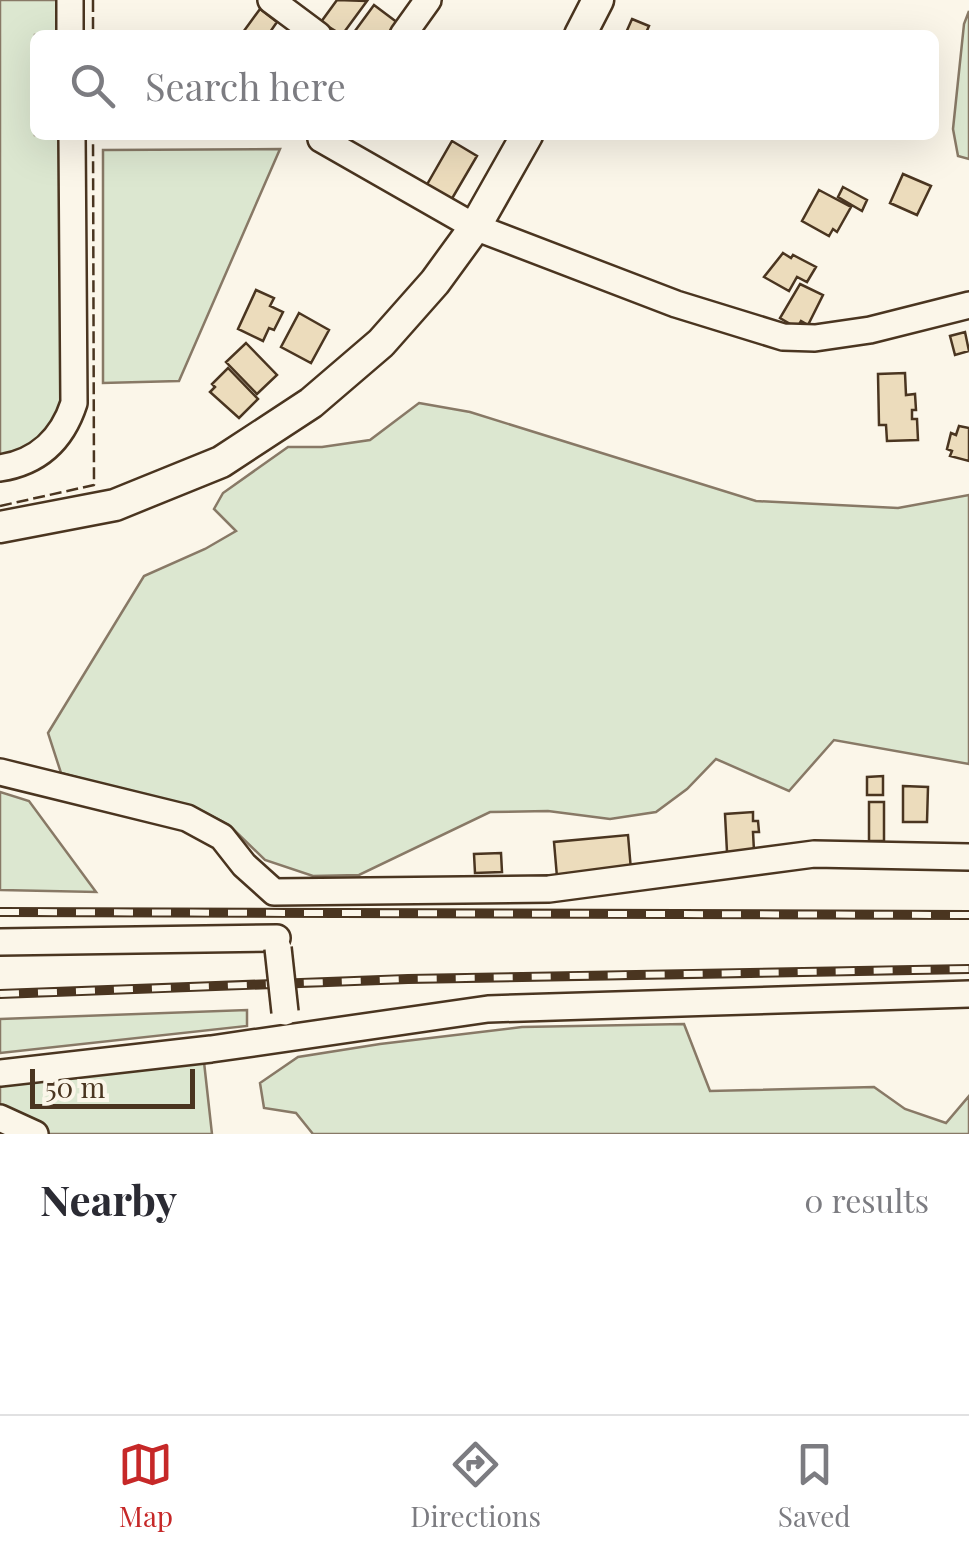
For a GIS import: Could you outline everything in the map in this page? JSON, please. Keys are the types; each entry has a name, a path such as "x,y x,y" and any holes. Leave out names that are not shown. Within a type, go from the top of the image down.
{"main road":[{"path":"583,30 598,0"},
{"path":"0,527 116,506 221,462 311,403 381,344 435,282 475,227 524,140"}],"street":[{"path":"70,0 70,30"},
{"path":"271,0 311,30"},
{"path":"407,30 428,0"},
{"path":"0,468 18,466 40,454 56,440 74,404 72,140"},
{"path":"322,140 475,227 676,304 783,336 815,338 870,330 969,306"},
{"path":"0,772 187,818 222,838 274,892 548,890 814,854 969,857"},
{"path":"274,892 286,1025"},
{"path":"0,942 277,943"},
{"path":"0,1073 286,1025 488,1009 969,994"},
{"path":"0,1118 35,1134"}],"green space":[{"path":"0,0 60,0 60,30 30,30 30,140 61,140 65,392 60,413 31,449 0,458"},
{"path":"969,11 969,159 958,156 953,129 964,24"},
{"path":"280,149 179,381 103,383 103,150"},
{"path":"419,403 470,412 756,501 898,508 969,495 969,764 834,740 789,791 716,759 687,789 656,812 610,819 548,811 490,812 359,875 313,876 265,860 229,825 204,812 61,773 48,733 144,576 236,531 214,509 223,493 288,447 370,440"},
{"path":"0,792 29,801 96,892 0,890"},
{"path":"247,1010 247,1026 0,1053 0,1019"},
{"path":"684,1024 710,1091 874,1087 905,1109 946,1123 969,1096 969,1134 313,1134 296,1113 264,1108 260,1083 298,1057 522,1027"},
{"path":"204,1062 212,1134 0,1134 0,1084"}],"building":[{"path":"337,0 367,1 346,30 334,30 321,22"},
{"path":"374,5 398,23 393,30 356,30"},
{"path":"260,9 277,22 271,30 245,30"},
{"path":"632,19 649,26 647,30 627,30"},
{"path":"452,141 477,156 450,202 425,188"},
{"path":"903,174 931,186 917,215 890,203"},
{"path":"843,187 867,200 862,211 838,197"},
{"path":"819,190 851,207 837,232 833,229 829,236 802,221"},
{"path":"783,253 816,267 807,282 797,277 789,291 764,277"},
{"path":"800,284 823,295 808,325 801,321 797,328 780,318"},
{"path":"256,290 274,298 270,306 283,312 263,341 238,329"},
{"path":"299,313 329,330 311,363 281,347"},
{"path":"965,332 969,351 955,355 950,336"},
{"path":"246,343 277,375 257,394 226,362"},
{"path":"228,368 258,399 239,418 210,392 215,387 212,384"},
{"path":"905,373 906,395 915,394 912,419 917,419 918,440 887,441 886,425 879,425 878,374"},
{"path":"959,426 969,428 969,461 950,456 952,451 947,449 951,433 956,435"},
{"path":"883,776 883,795 867,795 867,777"},
{"path":"903,786 928,787 927,822 903,822"},
{"path":"869,802 884,802 884,841 869,841"},
{"path":"753,812 759,832 753,832 754,851 727,852 725,814"},
{"path":"628,835 631,870 557,877 554,842"},
{"path":"501,853 502,872 475,873 474,854"}],"railway":[{"path":"0,912 969,915"},
{"path":"0,994 408,979 969,969"}],"fence":[{"path":"93,0 93,30"},
{"path":"0,506 94,485 93,140"}]}
